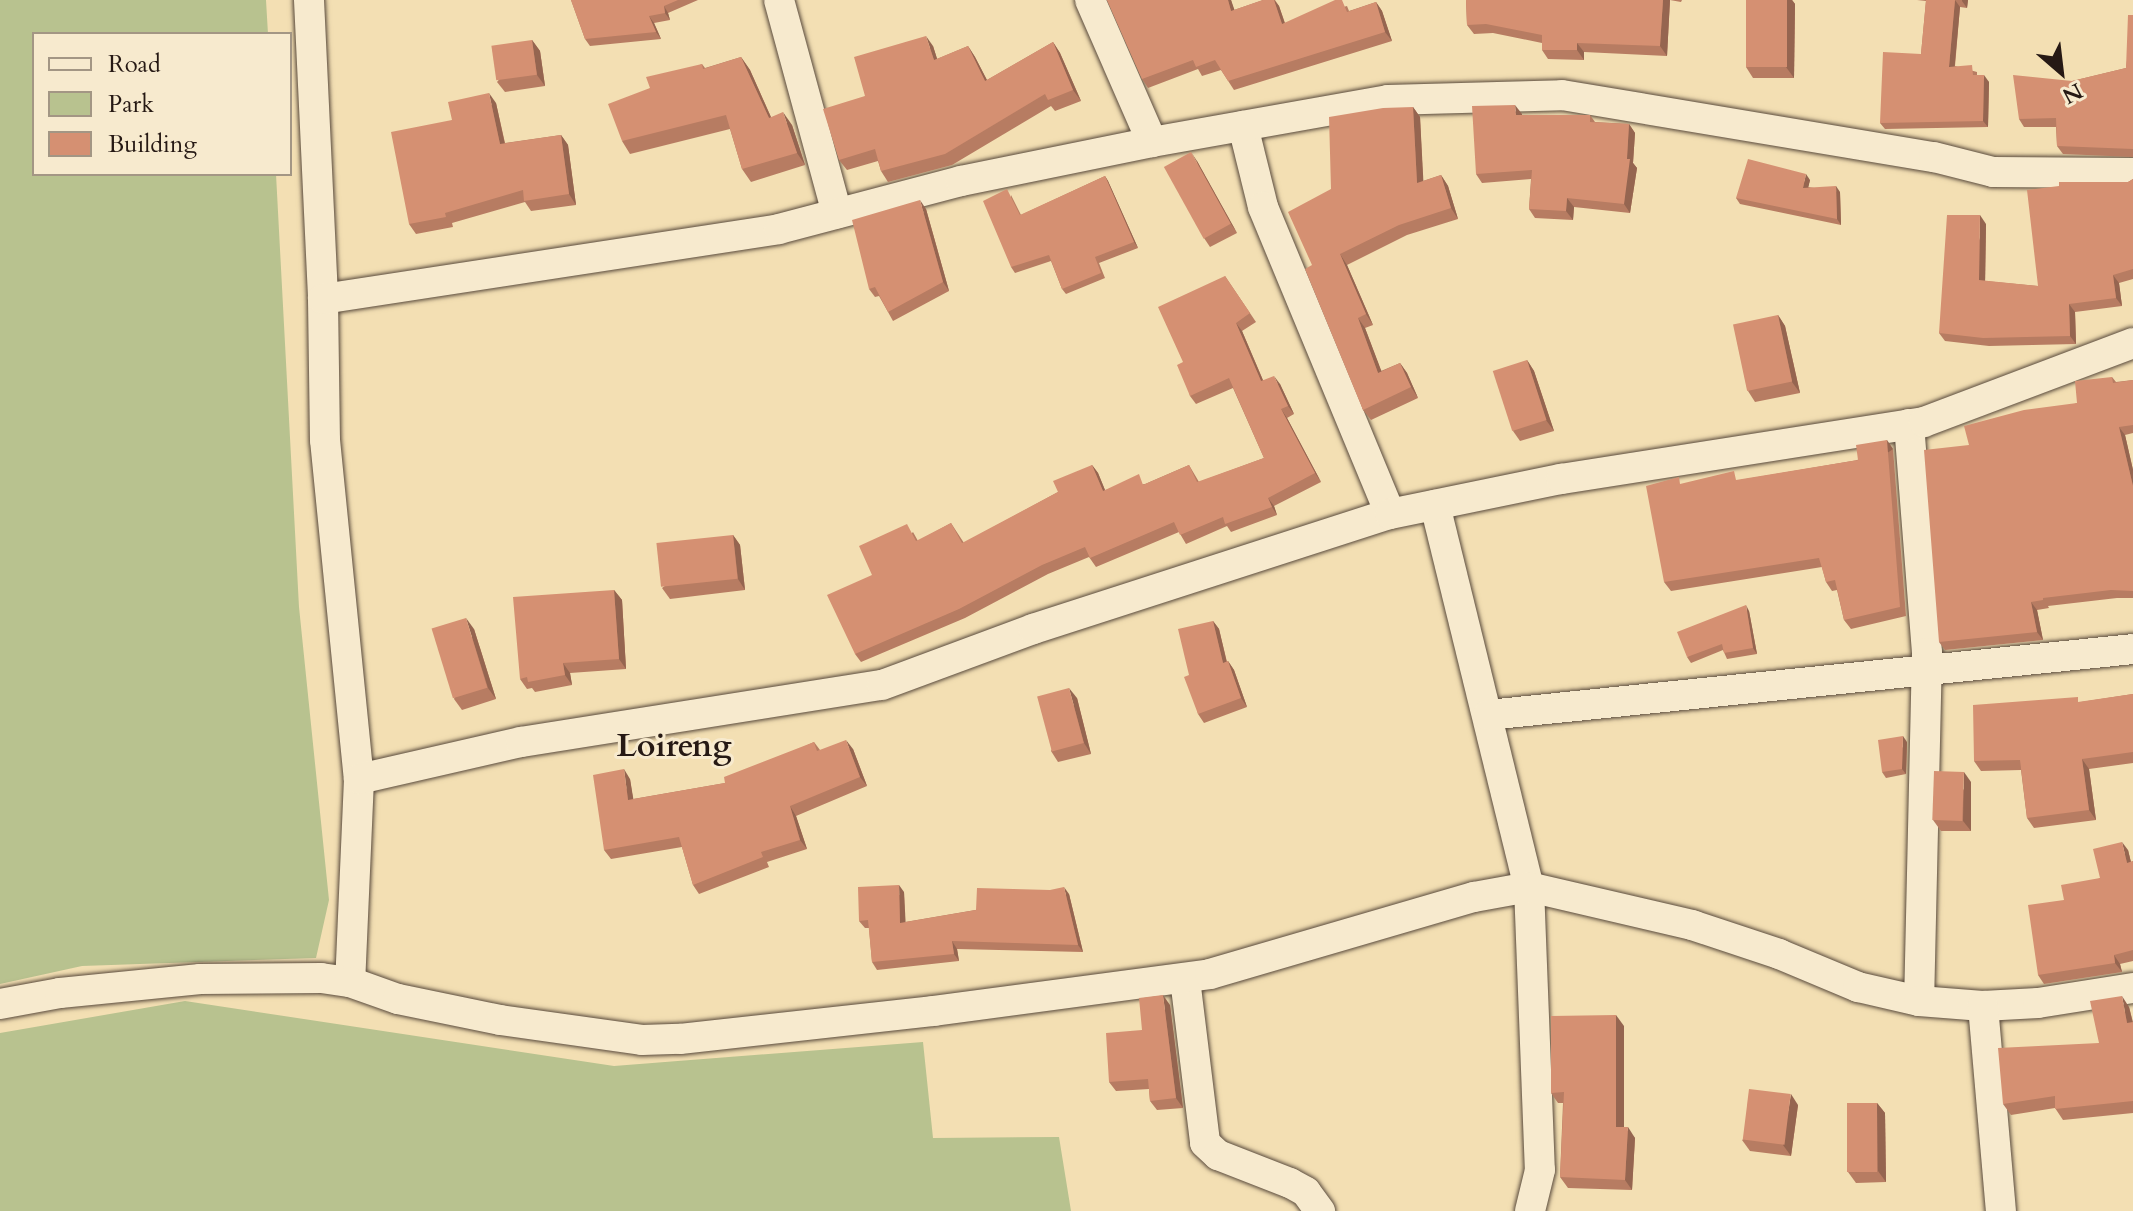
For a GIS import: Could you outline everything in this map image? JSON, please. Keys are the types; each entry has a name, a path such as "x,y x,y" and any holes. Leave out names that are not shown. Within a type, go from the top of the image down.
{"street":[{"path":"309,0 323,299 325,440 359,779 350,982"},
{"path":"779,0 837,213"},
{"path":"1090,0 1152,142"},
{"path":"323,299 779,229 961,181 1152,142 1388,100 1562,95 1902,152 1993,172 2133,173"},
{"path":"1243,126 1263,207 1390,514"},
{"path":"359,779 521,742 882,685 1033,629 1390,514 1561,479 1909,424 1974,406 2133,343"},
{"path":"1909,424 1926,671 1919,1001"},
{"path":"1435,505 1529,887 1540,1170 1530,1211"},
{"path":"1488,715 2133,649"},
{"path":"0,1004 60,993 200,979 350,982 398,999 500,1020 642,1040 680,1039 1185,979 1403,920 1474,897 1529,887 1692,925 1779,954 1858,987 1919,1001 1983,1006 2038,1003 2133,988"},
{"path":"1185,979 1205,1143 1218,1155 1306,1192 1320,1211"},
{"path":"1983,1006 2001,1211"}],"green space":[{"path":"0,0 266,0 268,32 32,32 32,176 276,176 299,607 329,900 316,958 82,966 0,984"},
{"path":"185,1001 614,1066 923,1042 933,1138 1059,1137 1071,1211 0,1211 0,1033"}],"building":[{"path":"571,0 678,0 664,6 665,13 649,16 656,32 585,39"},
{"path":"1107,0 1228,0 1231,11 1263,0 1274,0 1282,24 1335,0 1342,0 1347,12 1376,2 1385,32 1228,81 1215,60 1196,67 1193,60 1142,79"},
{"path":"1466,0 1663,0 1660,46 1577,43 1577,50 1542,50 1542,35 1486,24 1467,25"},
{"path":"1746,0 1787,0 1787,67 1746,67"},
{"path":"1926,0 1955,0 1949,67 1972,65 1973,75 1984,75 1983,121 1880,123 1883,52 1921,54"},
{"path":"2128,15 2133,15 2133,149 2057,146 2056,118 2019,119 2013,75 2072,81 2126,68"},
{"path":"926,36 934,60 968,46 985,81 1053,42 1073,90 1048,100 1045,94 945,154 881,171 875,149 839,160 823,109 865,96 854,57"},
{"path":"532,40 537,75 496,80 491,46"},
{"path":"741,57 769,118 783,112 797,153 742,169 726,115 622,141 608,104 650,88 646,77 702,64 703,69"},
{"path":"489,93 500,144 561,135 569,194 524,201 523,190 445,213 446,217 409,224 391,132 452,120 448,102"},
{"path":"1515,105 1516,115 1590,115 1590,122 1629,124 1627,159 1630,159 1624,204 1567,198 1566,211 1529,209 1532,170 1476,174 1472,106"},
{"path":"1413,107 1417,183 1441,175 1451,208 1399,225 1340,254 1366,314 1358,318 1378,373 1400,363 1411,387 1363,410 1305,269 1312,265 1288,212 1331,189 1329,117 1383,108"},
{"path":"1191,152 1231,224 1204,239 1164,167"},
{"path":"1748,159 1806,174 1803,188 1836,186 1837,219 1736,198"},
{"path":"1105,176 1134,242 1095,257 1101,273 1062,289 1049,255 1011,267 983,201 1007,189 1020,215"},
{"path":"2133,179 2133,269 2113,275 2116,298 2069,304 2070,336 1983,338 1939,333 1947,215 1980,215 1979,280 2038,286 2027,190 2059,186 2059,182 2128,182"},
{"path":"920,200 943,282 888,312 875,287 869,289 852,220"},
{"path":"1225,276 1250,313 1236,323 1261,381 1274,376 1288,406 1281,409 1315,473 1268,498 1272,507 1225,524 1223,517 1180,535 1174,522 1090,558 1085,547 1042,565 959,609 855,654 827,595 872,575 859,546 907,524 916,541 951,523 962,543 1058,492 1053,481 1092,465 1103,491 1139,474 1143,485 1189,465 1197,482 1264,458 1229,378 1190,396 1177,365 1183,362 1158,307"},
{"path":"1778,315 1792,382 1747,391 1733,325"},
{"path":"1527,360 1546,420 1512,431 1493,371"},
{"path":"2112,377 2113,383 2133,380 2133,425 2119,427 2133,486 2133,591 2111,590 2043,598 2031,602 2037,632 1939,642 1924,450 1969,445 1964,426 2024,410 2077,403 2075,381"},
{"path":"1887,440 1900,607 1844,620 1835,580 1826,582 1819,558 1664,582 1646,486 1679,477 1680,484 1734,471 1736,480 1858,460 1856,445"},
{"path":"733,535 738,579 661,587 656,543"},
{"path":"614,590 619,659 563,663 565,675 528,682 527,677 520,679 513,597"},
{"path":"1746,605 1753,648 1724,653 1722,644 1687,657 1677,632"},
{"path":"466,618 487,688 453,698 432,629"},
{"path":"1213,621 1223,663 1228,661 1241,698 1198,714 1184,677 1189,675 1178,629"},
{"path":"1069,688 1084,743 1052,752 1037,697"},
{"path":"2133,694 2133,752 2082,759 2089,810 2027,818 2020,760 1974,761 1973,705 2078,697 2078,702"},
{"path":"1903,736 1902,769 1882,772 1878,740"},
{"path":"846,740 860,777 790,806 800,840 761,852 763,857 693,885 679,837 604,850 593,775 624,769 628,800 725,783 724,777 814,742 817,751"},
{"path":"1934,771 1964,772 1962,821 1932,820"},
{"path":"2122,842 2127,863 2133,861 2133,950 2114,955 2115,963 2038,975 2028,905 2064,900 2061,885 2100,878 2093,849"},
{"path":"899,885 900,923 976,910 977,888 1050,890 1064,887 1078,945 952,941 954,954 872,962 868,920 859,921 858,887"},
{"path":"1163,995 1176,1098 1150,1101 1148,1079 1109,1082 1106,1033 1142,1030 1139,998"},
{"path":"2122,996 2127,1023 2133,1022 2133,1101 2055,1109 2055,1096 2003,1104 1998,1048 2099,1043 2090,1001"},
{"path":"1616,1015 1616,1127 1628,1127 1625,1180 1560,1177 1564,1092 1551,1093 1551,1016"},
{"path":"1749,1089 1791,1094 1784,1145 1743,1140"},
{"path":"1847,1103 1877,1103 1877,1172 1847,1172"}],"district":[{"name":"Loireng","path":"674,746"}]}
